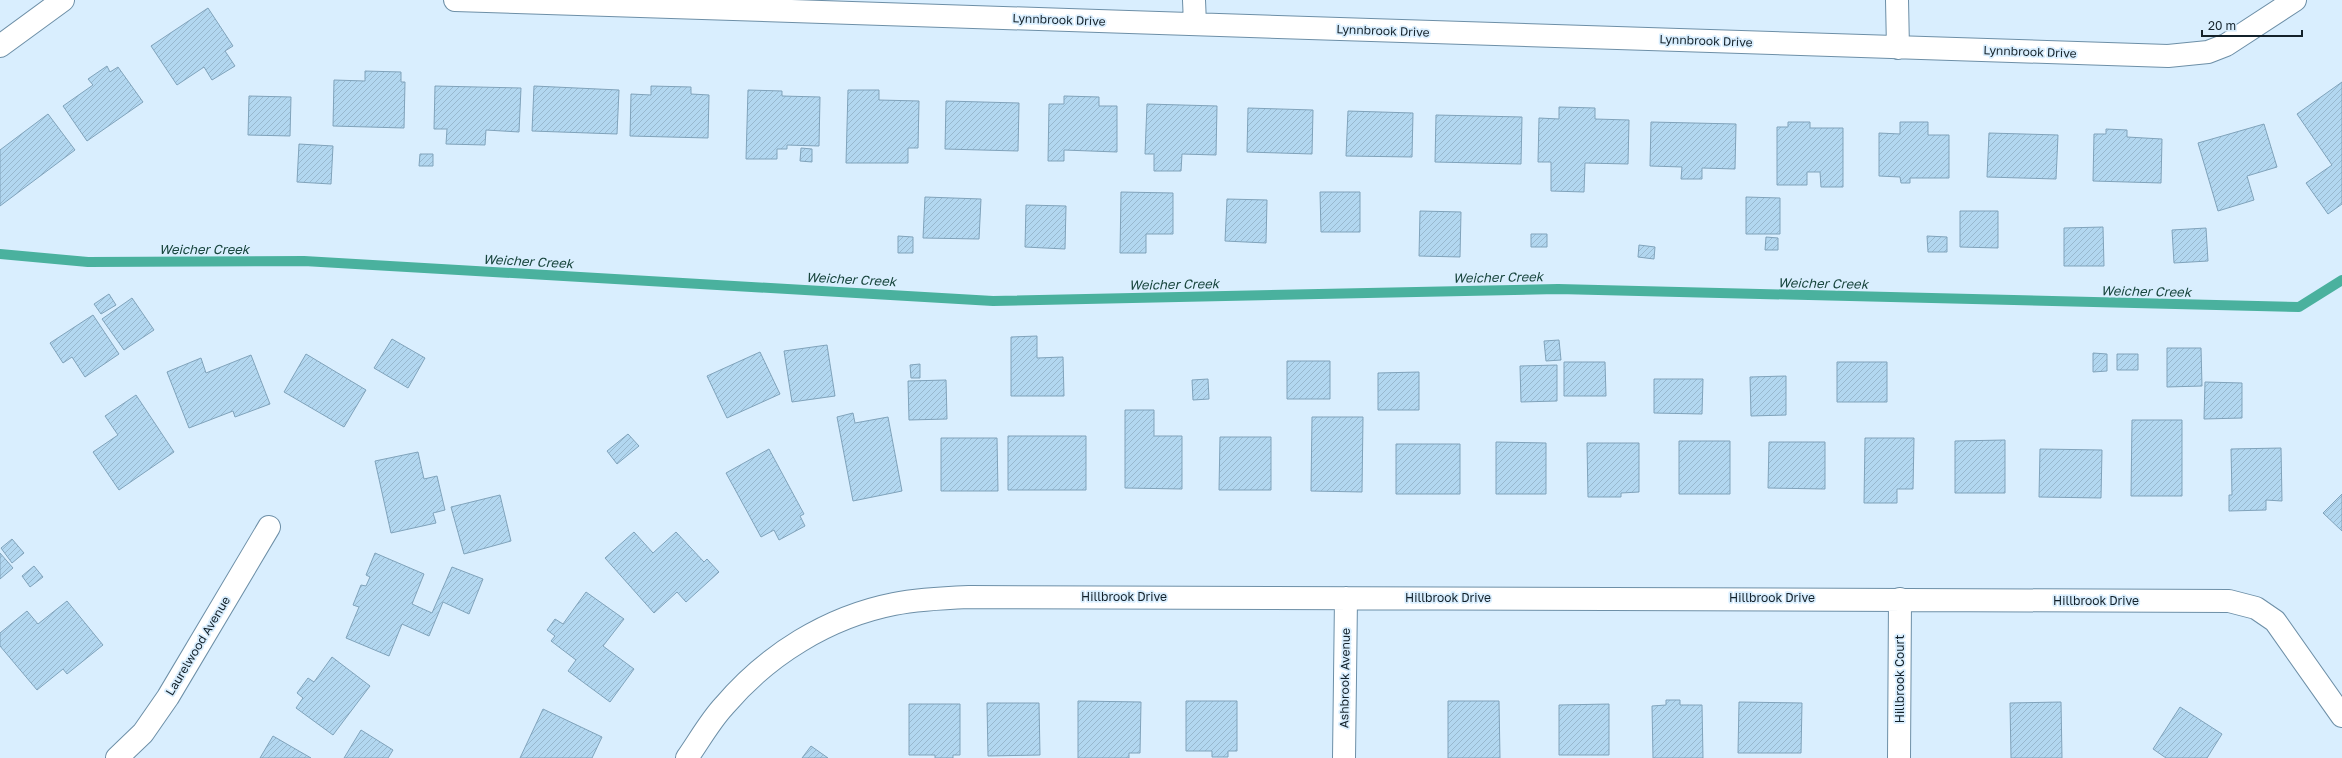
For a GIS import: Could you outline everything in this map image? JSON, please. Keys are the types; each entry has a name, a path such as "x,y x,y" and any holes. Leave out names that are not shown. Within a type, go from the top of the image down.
{"street":[{"path":"0,46 63,0"},
{"name":"Lynnbrook Drive","path":"455,0 2168,56 2208,52 2226,45 2250,32 2295,0"},
{"path":"1194,0 1195,24"},
{"path":"1897,0 1898,48"},
{"name":"Laurelwood Avenue","path":"117,758 143,733 168,697 269,527"},
{"name":"Hillbrook Drive","path":"687,758 724,706 768,663 802,640 838,621 893,604 929,598 1900,599 2229,601 2256,608 2275,621 2288,637 2342,716"},
{"name":"Ashbrook Avenue","path":"1344,758 1346,598"},
{"name":"Hillbrook Court","path":"1899,758 1900,599"}],"building":[{"path":"208,8 233,46 225,51 235,66 212,80 204,67 177,85 151,46"},
{"path":"107,66 110,72 118,67 143,102 87,141 63,106 93,85 88,79"},
{"path":"365,71 401,72 401,82 405,82 404,128 333,126 334,80 365,81"},
{"path":"2342,82 2342,204 2328,214 2306,183 2332,165 2297,114"},
{"path":"435,86 521,88 519,132 486,130 485,145 446,144 447,129 434,129"},
{"path":"534,86 619,90 617,134 532,131"},
{"path":"651,86 691,87 691,94 709,95 708,138 630,136 631,94 651,95"},
{"path":"748,90 782,91 782,96 820,97 819,146 787,145 787,149 777,149 777,159 746,159"},
{"path":"848,90 879,90 879,100 919,101 918,148 908,148 908,163 846,163"},
{"path":"249,96 291,97 290,136 248,135"},
{"path":"1064,96 1099,97 1099,106 1117,106 1117,152 1064,150 1064,161 1048,161 1049,104 1064,104"},
{"path":"946,101 1019,103 1018,151 945,149"},
{"path":"1147,104 1217,106 1216,155 1182,154 1181,171 1154,171 1154,154 1145,154"},
{"path":"1559,107 1595,108 1595,119 1629,120 1628,164 1585,163 1584,192 1551,191 1551,162 1538,162 1539,118 1559,119"},
{"path":"1248,108 1313,110 1312,154 1247,152"},
{"path":"1348,111 1413,113 1412,157 1346,156"},
{"path":"48,114 75,150 0,206 0,150"},
{"path":"1436,115 1522,117 1521,164 1435,162"},
{"path":"1651,122 1736,124 1735,169 1702,168 1702,179 1681,179 1682,167 1650,166"},
{"path":"1788,122 1810,122 1810,128 1843,128 1843,187 1821,187 1820,172 1807,172 1807,185 1777,185 1777,127 1788,127"},
{"path":"1900,122 1928,122 1928,135 1949,135 1949,178 1910,178 1910,183 1901,183 1900,177 1879,176 1879,133 1900,134"},
{"path":"2264,124 2277,167 2247,176 2254,200 2218,211 2198,143"},
{"path":"2106,129 2127,130 2127,137 2162,139 2161,183 2093,181 2094,134 2106,134"},
{"path":"1989,133 2058,135 2056,179 1987,177"},
{"path":"299,144 333,146 331,184 297,182"},
{"path":"801,148 812,149 812,162 800,161"},
{"path":"420,154 433,154 433,166 419,166"},
{"path":"1121,192 1173,193 1173,234 1146,234 1146,253 1120,253"},
{"path":"1320,192 1360,192 1360,232 1321,232"},
{"path":"925,197 981,199 979,239 923,238"},
{"path":"1746,197 1780,198 1780,234 1746,234"},
{"path":"1227,199 1267,200 1266,243 1225,241"},
{"path":"1026,205 1066,206 1065,249 1025,247"},
{"path":"1420,211 1461,212 1460,257 1419,256"},
{"path":"1960,211 1998,211 1998,248 1960,247"},
{"path":"2103,227 2104,266 2064,266 2064,228"},
{"path":"2206,228 2208,261 2174,263 2172,230"},
{"path":"1531,234 1547,234 1547,247 1531,247"},
{"path":"898,236 913,237 913,253 898,253"},
{"path":"1927,236 1947,237 1947,252 1928,252"},
{"path":"1766,237 1778,238 1778,250 1765,250"},
{"path":"1639,245 1655,247 1654,259 1638,257"},
{"path":"109,294 116,305 101,314 94,304"},
{"path":"132,298 154,330 124,350 102,319"},
{"path":"93,315 119,354 85,377 72,357 63,363 50,343"},
{"path":"1037,336 1037,358 1063,357 1064,396 1011,396 1011,337"},
{"path":"392,339 425,358 408,388 374,368"},
{"path":"1559,340 1561,360 1546,361 1544,341"},
{"path":"827,345 835,396 792,402 784,351"},
{"path":"2167,348 2201,348 2202,386 2167,387"},
{"path":"760,352 780,394 727,418 707,376"},
{"path":"2093,353 2107,354 2107,371 2093,372"},
{"path":"306,354 366,390 344,427 284,392"},
{"path":"2117,354 2138,354 2138,370 2117,370"},
{"path":"251,355 270,404 235,417 233,411 189,428 167,372 201,358 206,373"},
{"path":"1287,361 1330,361 1330,399 1287,399"},
{"path":"1564,362 1605,362 1606,396 1564,396"},
{"path":"1837,362 1887,362 1887,402 1837,402"},
{"path":"920,364 920,378 911,378 910,365"},
{"path":"1557,365 1557,401 1521,402 1520,366"},
{"path":"1419,372 1419,410 1378,410 1378,373"},
{"path":"1786,376 1786,415 1751,416 1750,377"},
{"path":"1208,379 1209,399 1193,400 1192,380"},
{"path":"1654,379 1703,379 1702,414 1654,413"},
{"path":"946,380 947,419 909,420 908,381"},
{"path":"2205,382 2242,383 2242,418 2204,419"},
{"path":"136,395 174,452 119,490 93,452 118,435 105,416"},
{"path":"1125,410 1154,410 1154,436 1182,436 1182,489 1125,488"},
{"path":"853,413 855,423 888,417 902,491 853,501 837,417"},
{"path":"1312,417 1363,417 1362,492 1311,491"},
{"path":"2132,420 2182,420 2182,496 2131,496"},
{"path":"628,434 639,446 617,464 607,451"},
{"path":"1008,436 1086,436 1086,490 1008,490"},
{"path":"1220,437 1271,437 1271,490 1219,490"},
{"path":"941,438 997,438 998,491 941,491"},
{"path":"1865,438 1914,438 1913,489 1897,489 1897,503 1864,503"},
{"path":"2005,440 2005,493 1955,493 1955,441"},
{"path":"1679,441 1730,441 1730,494 1679,494"},
{"path":"1496,442 1546,443 1546,494 1496,494"},
{"path":"1769,442 1825,442 1825,489 1768,488"},
{"path":"1587,443 1639,443 1639,492 1621,493 1621,497 1588,497"},
{"path":"1396,444 1460,444 1460,494 1396,494"},
{"path":"2281,448 2282,501 2266,500 2266,510 2229,511 2229,495 2232,495 2231,449"},
{"path":"769,449 804,514 800,516 805,526 779,540 774,530 761,537 726,473"},
{"path":"2040,449 2102,450 2101,498 2039,497"},
{"path":"418,452 424,479 437,476 445,510 433,513 436,523 391,533 375,461"},
{"path":"2342,494 2342,531 2323,513"},
{"path":"500,495 511,541 464,554 451,507"},
{"path":"634,532 653,553 676,532 704,562 707,559 719,572 686,602 677,592 654,613 605,558"},
{"path":"12,539 24,553 12,563 1,548"},
{"path":"0,553 13,568 0,579"},
{"path":"375,553 424,574 412,604 432,613 452,567 483,579 469,614 443,602 429,636 402,624 389,656 346,638 359,607 353,605 361,585 366,586 370,577 366,575"},
{"path":"34,566 43,577 30,587 22,576"},
{"path":"586,592 624,619 603,646 634,669 610,702 568,671 576,660 551,641 555,636 547,630 555,619 563,624"},
{"path":"67,601 103,645 67,674 63,669 37,690 0,646 0,633 27,611 38,624"},
{"path":"332,657 370,686 333,735 296,708 303,698 297,693 308,678 314,682"},
{"path":"1666,700 1680,700 1680,705 1702,705 1703,758 1653,758 1652,706 1666,705"},
{"path":"1078,701 1141,702 1140,753 1129,753 1129,758 1078,758"},
{"path":"1186,701 1237,701 1237,751 1228,751 1228,757 1212,757 1212,751 1186,751"},
{"path":"1448,701 1499,701 1500,758 1448,758"},
{"path":"1739,702 1802,703 1801,753 1738,753"},
{"path":"2061,702 2062,758 2011,758 2010,703"},
{"path":"987,703 1039,703 1040,755 988,756"},
{"path":"909,704 960,704 960,755 953,755 953,758 935,758 935,755 909,755"},
{"path":"1609,704 1609,755 1559,755 1559,705"},
{"path":"2180,707 2222,734 2207,758 2166,758 2153,749"},
{"path":"543,709 602,737 592,758 520,758"},
{"path":"361,730 393,750 388,758 344,758"},
{"path":"273,736 311,758 260,758"},
{"path":"811,746 828,758 802,758"}],"waterway":[{"name":"Weicher Creek","path":"0,254 88,262 304,261 993,301 1558,289 2299,307 2342,280"}]}
